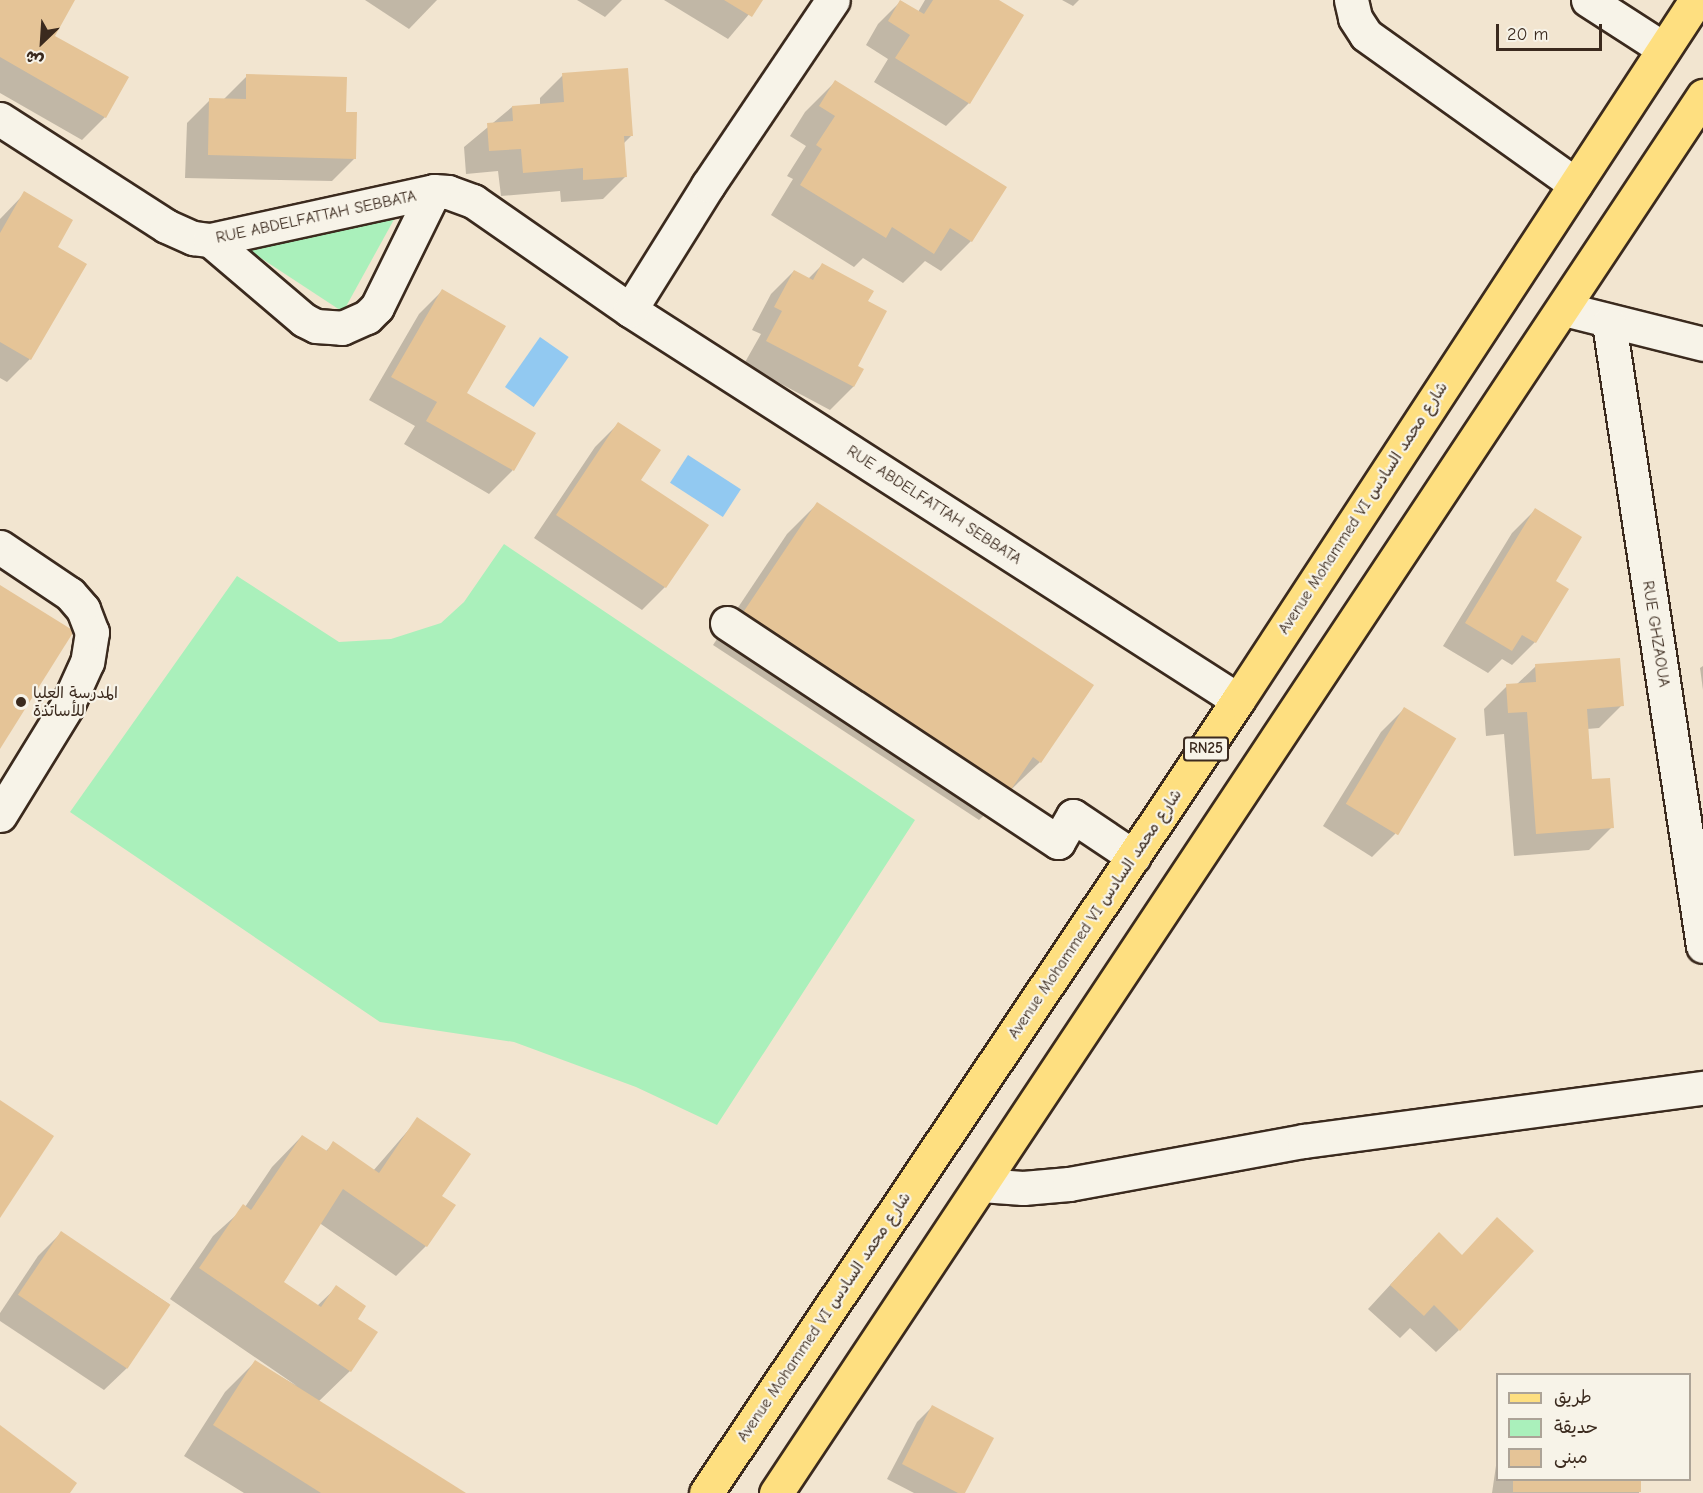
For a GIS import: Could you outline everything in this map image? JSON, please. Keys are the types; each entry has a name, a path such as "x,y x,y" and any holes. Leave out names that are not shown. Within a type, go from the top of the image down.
{"main road":[{"name":"Avenue Mohammed VI شارع محمد السادس","path":"706,1493 1134,857 1696,0"},
{"path":"776,1493 1564,309 1703,96"}],"street":[{"path":"630,310 708,185 833,0"},
{"path":"1351,0 1355,18 1366,35 1575,184"},
{"path":"1588,0 1664,49"},
{"name":"RUE ABDELFATTAH SEBBATA","path":"0,119 166,226 193,238 210,240 434,191 448,192 473,201 630,310 1238,700"},
{"path":"210,240 304,320 316,326 342,328 367,317 376,307 434,191"},
{"path":"1564,309 1609,323 1703,344"},
{"name":"RUE GHZAOUA","path":"1609,323 1703,946"},
{"path":"0,547 70,594 84,609 92,632 87,662 67,706 0,815"},
{"path":"727,623 1058,842 1073,816 1134,857"},
{"path":"981,1185 1023,1188 1069,1184 1304,1142 1703,1088"}],"green space":[{"path":"397,214 343,312 247,249"},
{"path":"504,544 915,820 717,1125 636,1087 514,1042 380,1022 70,812 237,576 339,642 391,639 441,623 464,602"}],"water":[{"path":"540,337 569,357 534,407 505,387"},
{"path":"688,455 741,489 723,517 670,483"}],"building":[{"path":"0,0 75,0 55,36 129,77 106,118 0,57"},
{"path":"724,0 763,0 752,17"},
{"path":"900,0 924,14 933,0 999,0 1024,15 970,104 895,58 910,35 888,21"},
{"path":"628,68 633,136 624,136 627,177 583,180 583,168 523,173 521,149 489,151 487,123 513,121 512,106 564,102 562,73"},
{"path":"246,74 347,77 346,112 357,112 356,159 208,155 209,98 246,99"},
{"path":"835,80 1007,187 972,242 950,228 934,254 892,227 886,238 800,185 822,149 816,145 835,116 819,106"},
{"path":"24,191 73,220 58,247 87,264 31,360 0,342 0,233"},
{"path":"822,263 874,291 868,301 887,311 858,366 864,369 854,387 766,341 782,311 774,307 794,270 813,280"},
{"path":"442,289 506,326 467,393 536,433 514,471 426,421 437,402 391,377"},
{"path":"618,422 661,450 641,480 709,525 666,588 556,515"},
{"path":"817,502 1094,685 1041,763 1033,757 1010,791 742,614"},
{"path":"1535,508 1582,537 1556,581 1569,589 1536,643 1522,635 1512,651 1465,623"},
{"name":"المدرسة العليا للأساتذة","path":"0,585 74,631 0,749"},
{"path":"1620,658 1624,706 1587,709 1592,779 1610,778 1614,828 1536,834 1527,712 1508,713 1506,684 1536,682 1535,664"},
{"path":"1404,707 1456,738 1398,835 1346,804"},
{"path":"0,1100 54,1136 0,1218"},
{"path":"417,1117 471,1154 442,1196 456,1205 427,1247 343,1189 284,1282 321,1307 336,1285 366,1306 358,1319 378,1332 351,1372 199,1268 243,1204 251,1210 302,1135 327,1151 333,1141 379,1173"},
{"path":"1497,1217 1534,1251 1460,1331 1434,1305 1424,1316 1390,1285 1439,1232 1462,1255"},
{"path":"61,1231 170,1305 127,1369 18,1295"},
{"path":"255,1360 466,1493 321,1493 213,1425"},
{"path":"932,1405 994,1438 965,1493 958,1493 902,1464"},
{"path":"0,1425 77,1483 70,1493 0,1493"},
{"path":"1513,1481 1641,1481 1641,1492 1513,1492"}],"place":[{"name":"المدرسة العليا للأساتذة","path":"21,702"}]}
